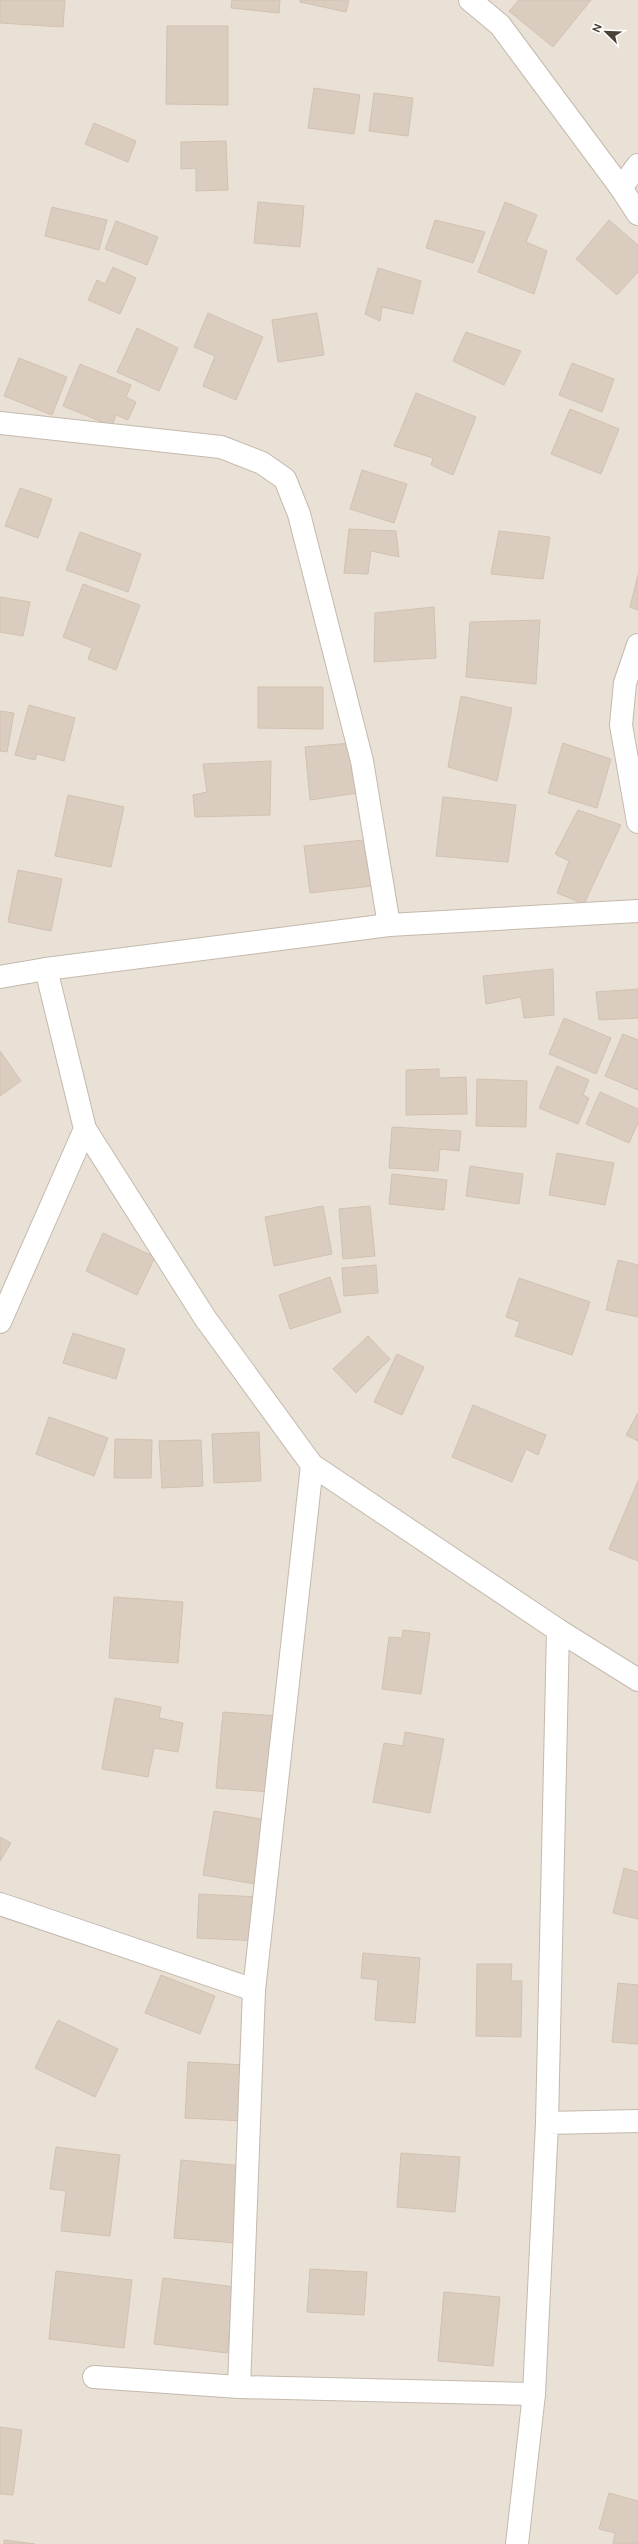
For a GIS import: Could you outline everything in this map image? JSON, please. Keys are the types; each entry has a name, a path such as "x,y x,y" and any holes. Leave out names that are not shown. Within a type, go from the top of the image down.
{"street":[{"path":"470,0 500,25 621,188 638,214"},
{"path":"621,188 638,165"},
{"path":"0,423 221,447 262,463 285,479 299,514 362,761 389,925"},
{"path":"638,645 625,683 621,725 638,822"},
{"path":"0,977 46,969 389,925 638,911"},
{"path":"46,969 85,1129 205,1318 312,1465 558,1630 638,1680"},
{"path":"0,1322 85,1129"},
{"path":"239,2387 254,1990 312,1465"},
{"path":"517,2544 534,2394 547,2123 558,1630"},
{"path":"0,1904 254,1990"},
{"path":"547,2123 638,2121"},
{"path":"94,2377 239,2387 534,2394"}],"shaded area":[{"path":"0,0 638,0 638,2544 0,2544"}],"building":[{"path":"0,0 65,0 63,27 0,23"},
{"path":"232,0 280,0 279,13 231,8"},
{"path":"300,0 349,0 346,12 300,2"},
{"path":"519,0 591,0 553,47 509,11"},
{"path":"167,26 228,26 228,105 166,104"},
{"path":"314,88 360,95 354,134 308,128"},
{"path":"374,93 413,98 408,136 369,131"},
{"path":"94,123 136,141 128,162 85,144"},
{"path":"226,141 228,190 196,191 196,168 181,169 181,142"},
{"path":"258,202 304,206 300,247 254,243"},
{"path":"505,202 537,215 526,242 547,251 534,294 478,272"},
{"path":"52,207 107,220 99,250 45,236"},
{"path":"435,220 485,232 473,263 426,248"},
{"path":"609,220 638,245 638,272 617,295 576,259"},
{"path":"116,221 158,237 147,265 105,249"},
{"path":"113,267 136,278 120,314 88,300 97,280 105,284"},
{"path":"378,268 421,281 413,314 382,307 380,321 365,314"},
{"path":"208,313 263,337 236,400 203,386 215,356 194,347"},
{"path":"317,313 324,355 278,362 272,320"},
{"path":"137,328 178,348 159,391 117,372"},
{"path":"466,332 521,351 504,385 453,361"},
{"path":"19,358 67,377 52,415 4,396"},
{"path":"572,363 614,379 602,412 559,395"},
{"path":"80,364 131,385 126,397 136,402 128,420 116,415 112,426 63,406"},
{"path":"416,393 476,417 453,475 431,465 433,458 394,446"},
{"path":"570,409 619,429 601,474 551,454"},
{"path":"362,470 407,484 394,523 350,509"},
{"path":"20,488 52,499 38,538 5,526"},
{"path":"349,529 396,531 399,557 371,551 368,574 344,573"},
{"path":"499,531 550,537 543,579 491,574"},
{"path":"80,532 141,554 128,592 66,570"},
{"path":"638,575 638,610 630,607"},
{"path":"83,584 140,605 116,670 88,659 92,648 63,637"},
{"path":"0,597 30,602 23,636 0,632"},
{"path":"434,607 436,658 374,662 375,613"},
{"path":"540,620 536,684 466,677 470,622"},
{"path":"258,687 323,687 323,729 258,728"},
{"path":"461,696 512,708 497,781 448,767"},
{"path":"29,705 75,718 64,761 37,754 35,760 15,755"},
{"path":"0,711 14,713 7,752 0,751"},
{"path":"351,743 358,793 310,800 305,747"},
{"path":"563,743 611,759 597,808 548,793"},
{"path":"271,761 270,815 195,817 193,795 207,792 203,764"},
{"path":"68,795 124,807 111,867 55,856"},
{"path":"443,797 516,805 508,862 436,856"},
{"path":"578,810 621,825 584,904 557,893 569,861 555,854"},
{"path":"374,839 381,885 310,893 304,846"},
{"path":"18,870 62,879 51,931 8,922"},
{"path":"553,969 554,1015 524,1018 521,997 486,1004 483,976"},
{"path":"638,989 638,1018 599,1020 596,992"},
{"path":"564,1018 611,1038 596,1074 549,1054"},
{"path":"623,1034 638,1040 638,1090 605,1076"},
{"path":"0,1051 21,1081 0,1096"},
{"path":"557,1066 589,1080 583,1095 589,1098 578,1124 539,1108"},
{"path":"439,1069 439,1078 466,1077 467,1114 406,1115 406,1070"},
{"path":"477,1079 527,1081 526,1127 476,1126"},
{"path":"600,1092 638,1109 638,1123 629,1143 586,1124"},
{"path":"392,1127 461,1131 459,1151 440,1149 438,1171 389,1168"},
{"path":"557,1153 614,1163 605,1205 549,1195"},
{"path":"470,1166 523,1174 519,1204 466,1196"},
{"path":"392,1174 447,1180 444,1210 389,1204"},
{"path":"323,1206 332,1254 274,1266 265,1217"},
{"path":"370,1206 375,1256 343,1259 339,1209"},
{"path":"103,1233 155,1257 137,1295 86,1271"},
{"path":"618,1260 638,1265 638,1317 606,1310"},
{"path":"376,1265 378,1293 344,1296 342,1268"},
{"path":"330,1277 341,1312 290,1329 279,1295"},
{"path":"519,1278 590,1302 572,1355 515,1336 520,1322 506,1317"},
{"path":"73,1333 125,1349 116,1379 63,1363"},
{"path":"368,1336 390,1359 356,1393 333,1369"},
{"path":"397,1354 424,1367 402,1415 374,1402"},
{"path":"473,1405 546,1435 538,1455 526,1449 512,1482 452,1457"},
{"path":"638,1413 638,1441 626,1435"},
{"path":"49,1417 108,1438 94,1476 36,1454"},
{"path":"259,1432 261,1481 214,1483 212,1434"},
{"path":"115,1439 152,1440 151,1478 114,1478"},
{"path":"201,1440 203,1486 162,1488 159,1441"},
{"path":"638,1481 638,1561 609,1549"},
{"path":"114,1597 183,1602 178,1663 109,1658"},
{"path":"403,1630 430,1633 421,1694 382,1689 389,1637 402,1638"},
{"path":"115,1698 161,1707 159,1718 183,1723 178,1752 154,1748 148,1777 102,1769"},
{"path":"223,1712 278,1716 271,1792 216,1788"},
{"path":"405,1732 444,1739 430,1813 373,1802 384,1743 403,1746"},
{"path":"214,1811 273,1821 261,1885 203,1875"},
{"path":"0,1837 11,1843 0,1861"},
{"path":"624,1868 638,1872 638,1919 613,1913"},
{"path":"199,1894 260,1897 258,1941 197,1938"},
{"path":"363,1953 420,1958 415,2023 375,2020 378,1980 361,1978"},
{"path":"477,1964 512,1964 511,1981 522,1981 521,2037 476,2036"},
{"path":"161,1975 215,1996 200,2034 145,2013"},
{"path":"618,1983 638,1985 638,2044 612,2042"},
{"path":"58,2020 118,2049 95,2097 35,2068"},
{"path":"188,2062 247,2065 244,2121 185,2118"},
{"path":"56,2147 120,2155 110,2236 61,2231 66,2191 50,2189"},
{"path":"401,2153 460,2157 455,2212 397,2207"},
{"path":"181,2160 243,2166 236,2243 174,2238"},
{"path":"310,2269 367,2272 364,2315 307,2312"},
{"path":"56,2271 132,2280 124,2348 49,2339"},
{"path":"163,2278 235,2287 227,2353 154,2344"},
{"path":"444,2292 500,2297 493,2366 438,2361"},
{"path":"0,2427 22,2430 13,2495 0,2494"},
{"path":"609,2493 638,2501 638,2544 613,2544 615,2533 599,2529"},
{"path":"4,2540 35,2544 4,2544"}]}
